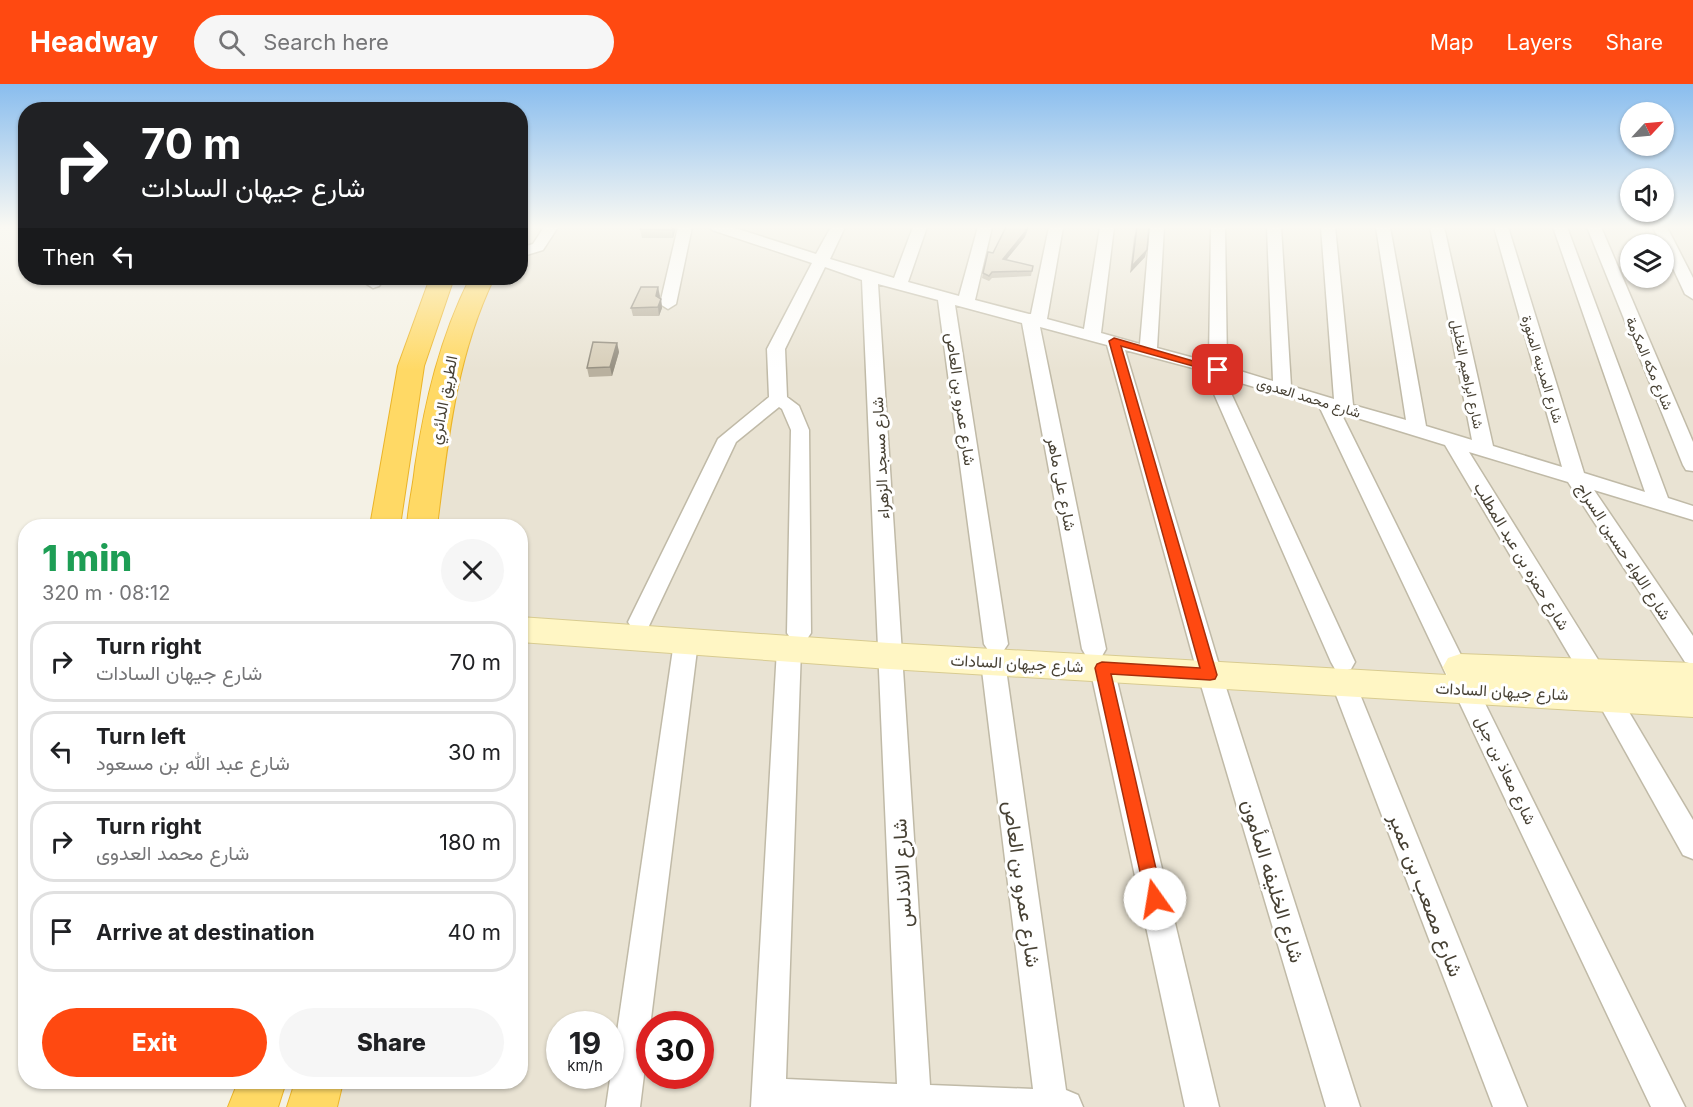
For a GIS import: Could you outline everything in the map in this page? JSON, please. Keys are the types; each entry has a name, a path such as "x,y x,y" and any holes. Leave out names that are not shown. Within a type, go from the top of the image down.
{"highway":[{"path":"386,519 411,366 440,285"},
{"name":"الطريق الدائري","path":"423,519 446,378 459,329 479,285"},
{"path":"253,1107 259,1089"},
{"path":"312,1107 317,1089"}],"main road":[{"name":"شارع جيهان السادات","path":"528,615 639,622 794,641 889,648 1600,686 1693,703"},
{"name":"شارع جيهان السادات","path":"528,630 686,642 794,641"},
{"name":"شارع جيهان السادات","path":"1600,686 1693,677"}],"street":[{"path":"668,304 674,275"},
{"path":"778,399 776,349 815,275"},
{"name":"شارع محمد العدوى","path":"862,275 1215,369 1676,507"},
{"path":"899,285 903,275"},
{"path":"966,302 973,275"},
{"path":"1034,320 1045,275"},
{"path":"1092,335 1100,275"},
{"path":"1148,350 1154,275"},
{"path":"1215,369 1217,275"},
{"path":"1276,275 1282,389"},
{"path":"1330,275 1335,405"},
{"path":"1391,275 1417,429"},
{"name":"شارع ابراهيم الخليل","path":"1447,275 1484,450"},
{"name":"شارع المدينه المنورة","path":"1515,275 1575,477"},
{"path":"1580,275 1676,507 1693,529"},
{"name":"شارع مكه المكرمة","path":"1614,275 1693,465"},
{"path":"1684,275 1693,294"},
{"name":"شارع مسجد الزهراء","path":"870,277 889,648"},
{"name":"شارع عمرو بن العاص","path":"946,297 1052,1107"},
{"name":"شارع على ماهر","path":"1034,320 1098,659 1202,1107"},
{"name":"شارع الخليفه المأمون","path":"1114,341 1207,665 1343,1107"},
{"name":"شارع مصعب بن عمير","path":"1215,369 1343,672 1510,1107"},
{"path":"639,622 729,440 778,399"},
{"path":"778,399 790,406 800,430 794,641 768,1101 1068,1107"},
{"name":"شارع معاذ بن جبل","path":"1335,405 1462,678 1668,1107"},
{"name":"شارع حمزه بن عبد المطلب","path":"1451,440 1600,686 1693,846"},
{"name":"شارع اللواء حسين السراج","path":"1575,477 1693,655"},
{"path":"623,1107 686,642"},
{"name":"شارع الاندلس","path":"889,648 915,1104"}],"shaded area":[{"path":"528,275 1620,275 1620,288 1674,288 1674,275 1693,275 1693,1107 301,1107 306,1089 528,1089 528,519 419,519 467,285 528,285"}],"building":[{"path":"641,287 658,287 656,296 661,299 658,307 631,308"},
{"path":"593,342 617,343 610,367 587,368"}],"route":[{"path":"1155,899 1102,668 1210,675 1114,341 1218,370"}]}
